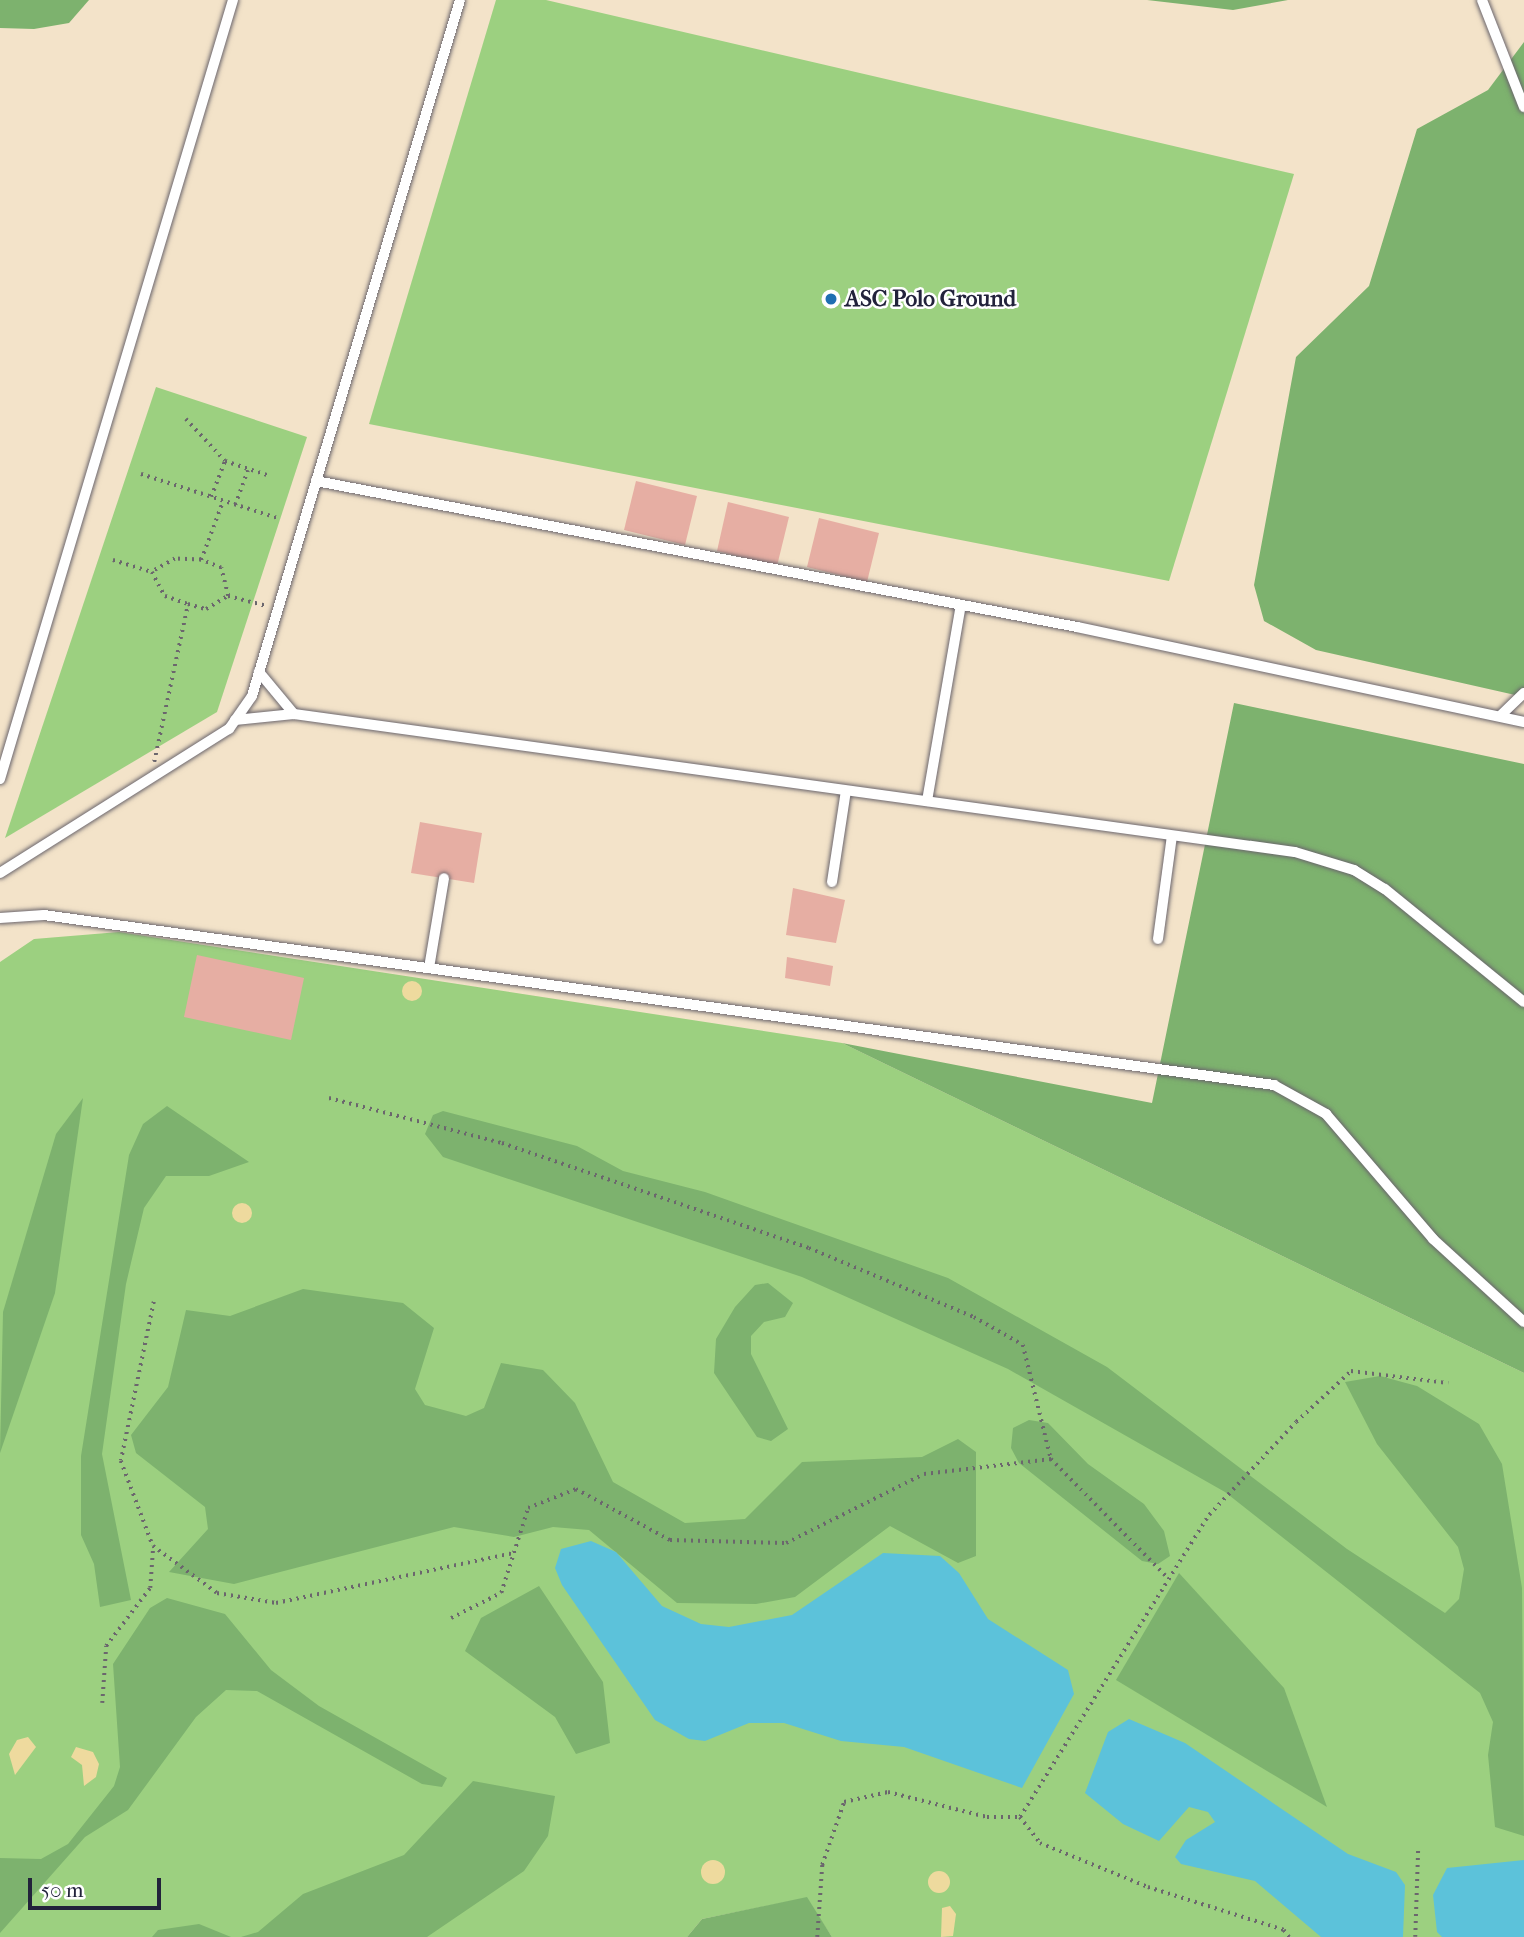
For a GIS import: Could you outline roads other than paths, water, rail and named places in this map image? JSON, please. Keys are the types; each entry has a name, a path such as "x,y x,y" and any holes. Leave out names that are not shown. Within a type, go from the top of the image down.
{"lane":[{"path":"0,779 233,0"},
{"path":"235,720 259,672 460,0"},
{"path":"1482,0 1524,107"},
{"path":"316,481 961,605 1524,722"},
{"path":"927,801 961,605"},
{"path":"259,672 294,713"},
{"path":"1500,716 1524,693"},
{"path":"0,873 150,778 235,720 294,713 1295,852 1354,870 1524,1002"},
{"path":"832,881 846,791"},
{"path":"1158,939 1171,836"},
{"path":"429,968 444,878"},
{"path":"0,918 44,915 1274,1085 1326,1114 1433,1239 1524,1322"}],"water":[{"path":"591,1541 616,1552 662,1606 701,1624 729,1627 792,1615 883,1553 940,1556 959,1573 988,1619 1068,1670 1074,1694 1022,1788 904,1747 841,1741 784,1723 749,1723 705,1741 689,1739 655,1720 562,1585 555,1568 561,1549"},
{"path":"1129,1719 1185,1743 1348,1854 1396,1872 1405,1885 1403,1937 1321,1937 1255,1881 1181,1864 1175,1857 1186,1840 1215,1822 1208,1812 1189,1807 1159,1841 1123,1824 1085,1793 1108,1732"},
{"path":"1524,1860 1524,1937 1442,1937 1437,1932 1433,1895 1447,1868"}],"place":[{"name":"ASC Polo Ground","path":"831,299"}]}
